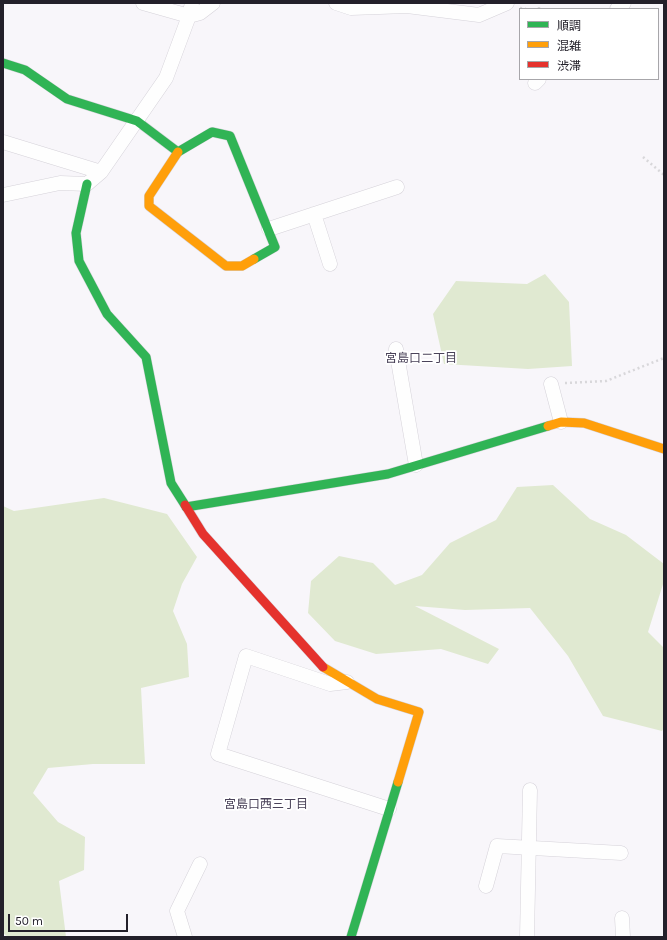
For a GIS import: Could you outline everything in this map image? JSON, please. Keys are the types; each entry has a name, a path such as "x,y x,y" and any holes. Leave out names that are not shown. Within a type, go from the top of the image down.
{"street":[{"path":"143,3 190,10 200,13 213,3"},
{"path":"336,3 351,8 407,6 479,15 507,3"},
{"path":"190,10 166,78 138,121 101,172 87,184 76,233 79,261 107,314 146,357 171,483 203,534 324,668 377,699 419,712 388,809 351,937"},
{"path":"3,63 26,70 67,100 138,121 178,152"},
{"path":"212,132 230,136 269,229 275,247 242,266 226,266 148,206 149,196 178,152 212,132"},
{"path":"3,142 101,172"},
{"path":"3,195 60,183 87,184"},
{"path":"269,229 397,187"},
{"path":"314,214 330,264"},
{"path":"396,349 416,465"},
{"path":"551,384 561,422"},
{"path":"186,507 388,474 561,422 584,423 664,449"},
{"path":"347,682 330,684 246,656 218,754 388,809"},
{"path":"527,937 530,790"},
{"path":"486,886 497,846 621,853"},
{"path":"185,937 177,911 200,864"},
{"path":"622,918 623,937"}],"path":[{"path":"643,157 664,175"},
{"path":"551,384 606,381 664,358"}],"green space":[{"path":"545,274 569,302 572,366 528,369 444,364 433,314 456,281 527,284"},
{"path":"553,485 590,519 626,535 664,564 664,581 648,632 664,648 664,728 662,731 603,716 568,656 530,608 465,610 415,606 499,649 488,664 441,649 376,654 335,641 308,613 311,581 339,556 373,563 395,585 422,575 450,543 496,520 517,487"},
{"path":"104,498 167,514 197,557 182,584 173,611 187,644 189,677 141,688 145,764 93,764 48,768 33,793 58,822 85,837 84,870 59,881 66,937 8,937 3,933 3,506 14,511"}],"traffic: fast":[{"path":"3,63 25,70 67,99 137,121 178,152 212,132 230,136 275,247 254,259"},
{"path":"87,184 76,233 79,261 107,314 146,357 171,483 185,505"},
{"path":"186,507 388,474 548,426"},
{"path":"351,937 398,782"}],"traffic: slow":[{"path":"178,152 149,196 149,206 226,266 242,266 254,259"},
{"path":"548,426 561,422 584,423 664,449"},
{"path":"323,667 377,699 419,712 398,782"}],"traffic: jam":[{"path":"185,505 203,534 323,667"}],"district":[{"name":"宮島口二丁目","path":"421,359"},
{"name":"宮島口西三丁目","path":"266,805"}]}
